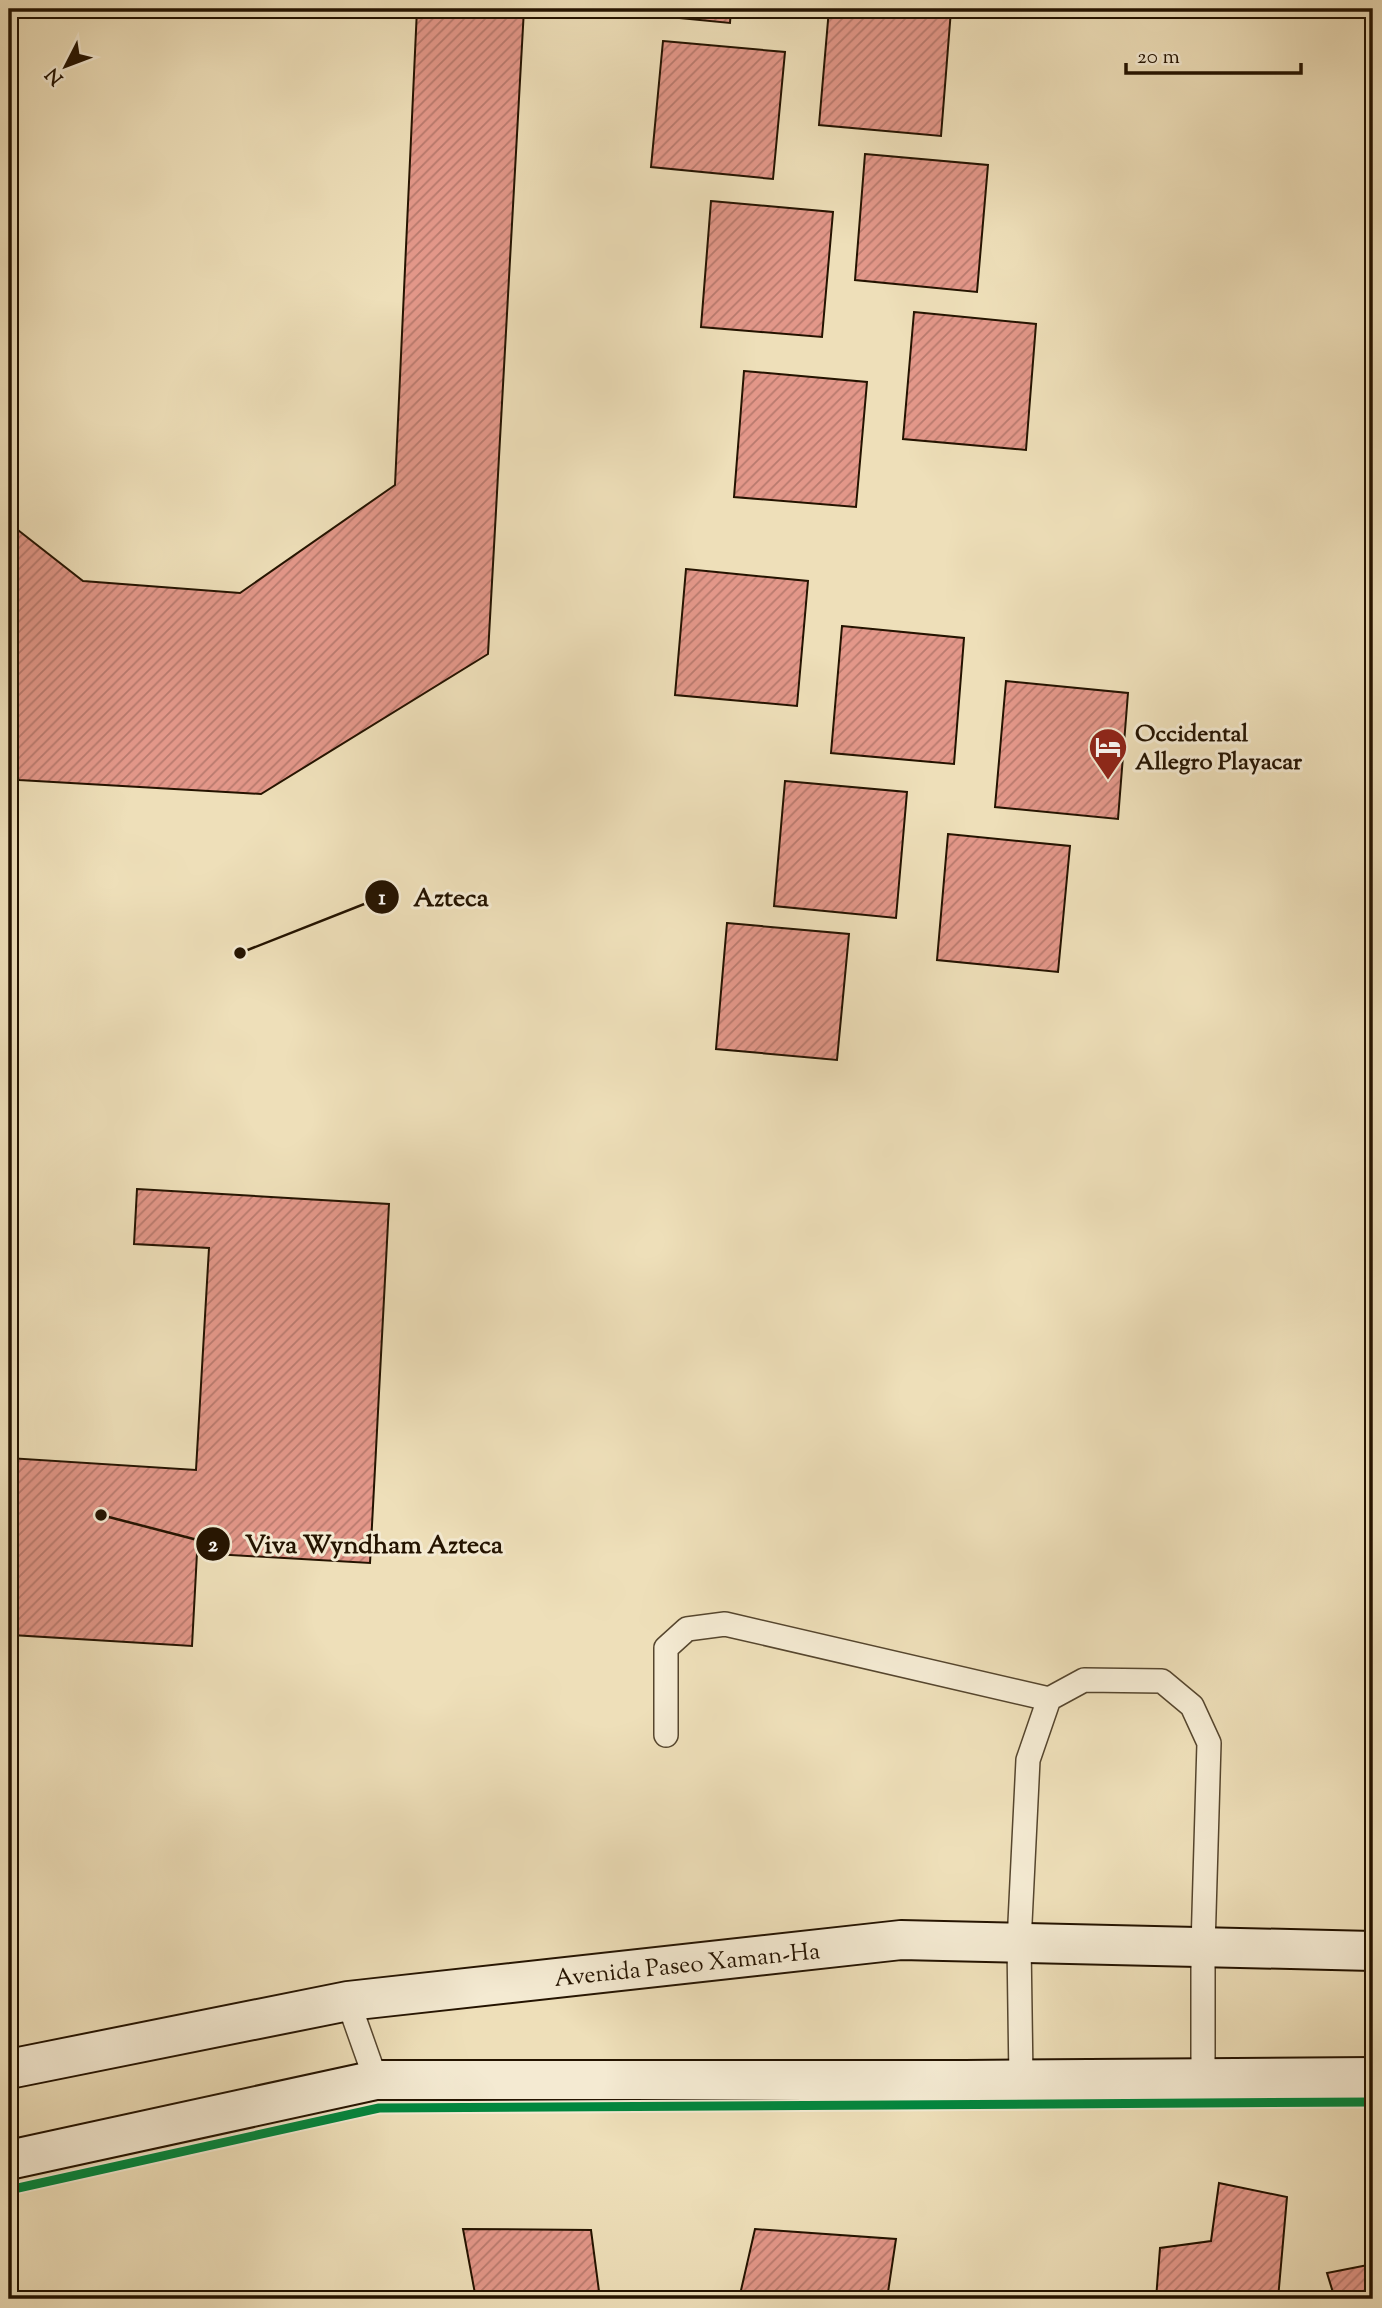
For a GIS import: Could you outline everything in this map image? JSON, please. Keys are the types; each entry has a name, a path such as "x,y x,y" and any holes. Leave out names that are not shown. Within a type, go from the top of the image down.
{"main road":[{"name":"Avenida Paseo Xaman-Ha","path":"9,2069 348,2001 901,1940 1373,1951"},
{"path":"9,2160 376,2080 1373,2077"}],"lane":[{"path":"666,1735 666,1648 687,1629 724,1624 1049,1699 1084,1680 1162,1681 1192,1706 1209,1743 1203,1947 1203,2078"},
{"path":"1021,2079 1019,1943 1028,1760 1049,1699"},
{"path":"348,2001 376,2080"}],"building":[{"path":"417,9 524,9 488,654 261,794 19,780 9,771 9,523 83,581 240,593 395,485"},
{"path":"608,9 731,9 730,23"},
{"path":"829,9 951,10 941,136 819,125"},
{"path":"663,41 785,52 773,179 651,167"},
{"path":"865,154 988,165 977,292 855,280"},
{"path":"711,201 833,212 822,337 701,327"},
{"path":"914,312 1036,324 1026,450 903,439"},
{"path":"744,371 867,382 856,507 734,497"},
{"path":"686,569 808,581 797,706 675,695"},
{"path":"842,626 964,638 954,764 831,753"},
{"path":"1006,681 1128,693 1118,819 995,807"},
{"path":"785,781 907,792 896,918 774,906"},
{"path":"948,834 1070,846 1058,972 937,960"},
{"path":"727,923 849,934 837,1060 716,1049"},
{"path":"137,1189 389,1204 370,1563 197,1553 192,1646 12,1635 18,1523 9,1522 9,1458 196,1470 209,1248 134,1244"},
{"path":"1219,2183 1287,2197 1278,2299 1156,2299 1160,2248 1211,2241"},
{"path":"463,2229 591,2230 600,2299 476,2299"},
{"path":"755,2229 896,2239 887,2299 739,2299"},
{"path":"1373,2264 1373,2299 1335,2299 1327,2273"}],"cycle path":[{"path":"9,2190 379,2108 1373,2102"}],"place":[{"name":"Occidental Allegro Playacar","path":"1108,781"},
{"name":"Azteca","path":"240,953"},
{"name":"Viva Wyndham Azteca","path":"101,1515"}]}
